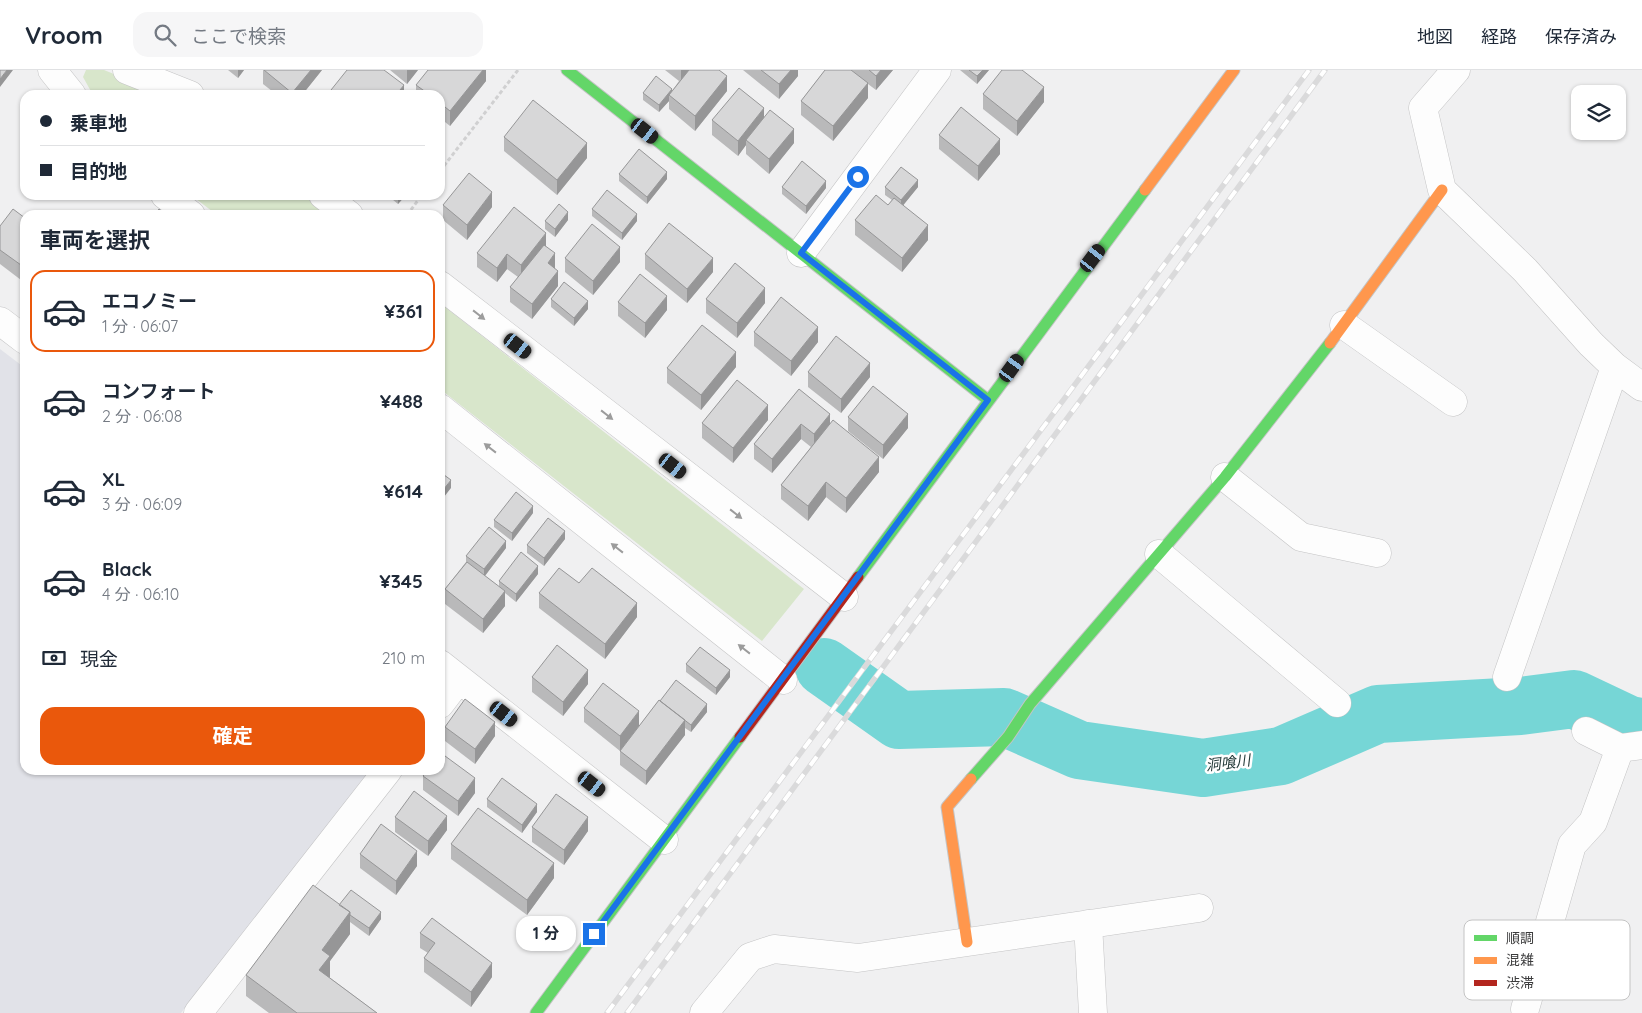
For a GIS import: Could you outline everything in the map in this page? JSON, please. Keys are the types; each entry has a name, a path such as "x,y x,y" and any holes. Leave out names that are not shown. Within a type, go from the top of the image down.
{"street":[{"path":"52,70 68,90"},
{"path":"127,70 177,90"},
{"path":"567,70 988,400"},
{"path":"801,253 937,70"},
{"path":"536,1013 1234,70"},
{"path":"1456,70 1423,108 1442,190 1525,270 1615,367 1642,387"},
{"path":"967,942 947,807 1008,737 1030,704 1225,477 1344,325 1442,190"},
{"path":"172,200 184,210"},
{"path":"330,200 342,210"},
{"path":"445,289 844,597"},
{"path":"0,321 20,336"},
{"path":"1344,325 1453,402"},
{"path":"1507,677 1615,367"},
{"path":"445,412 783,680"},
{"path":"1225,477 1301,537 1377,553"},
{"path":"1159,554 1337,703"},
{"path":"445,688 450,672 664,840"},
{"path":"1551,920 1572,845 1593,822 1631,747 1586,731"},
{"path":"198,1013 384,775"},
{"path":"704,1013 750,957 774,949 858,958 1199,908"},
{"path":"1088,924 1093,1013"},
{"path":"1525,1009 1528,1000"}],"path":[{"path":"445,165 518,70"}],"shaded area":[{"path":"0,349 20,364 20,775 370,775 181,1013 0,1013"}],"green space":[{"path":"86,70 104,70 154,90 90,90 83,77"},
{"path":"198,200 309,200 322,210 210,210"},
{"path":"445,307 804,589 762,641 445,393"}],"building":[{"path":"0,70 7,70 0,79"},
{"path":"264,70 311,70 294,90 288,90"},
{"path":"347,70 384,70 404,85 400,90 331,90"},
{"path":"428,70 483,70 450,111 445,107 445,90 423,90 416,85"},
{"path":"689,70 719,70 727,76 695,116 669,95"},
{"path":"761,70 791,70 779,84"},
{"path":"825,70 851,70 868,83 833,126 801,101"},
{"path":"869,70 881,70 876,76"},
{"path":"969,70 983,70 977,76"},
{"path":"1002,70 1022,70 1044,87 1017,121 983,94"},
{"path":"656,76 672,89 659,105 643,93"},
{"path":"739,88 764,108 738,141 712,120"},
{"path":"533,100 587,143 557,180 504,137"},
{"path":"961,107 1000,139 978,166 939,135"},
{"path":"770,110 794,129 769,159 746,140"},
{"path":"639,149 667,172 647,197 619,174"},
{"path":"802,161 826,181 806,206 782,187"},
{"path":"901,167 918,180 901,200 885,187"},
{"path":"469,173 492,192 467,225 443,205"},
{"path":"607,190 637,214 622,233 592,209"},
{"path":"876,195 888,205 894,198 928,225 902,258 855,220"},
{"path":"559,204 568,212 555,229 545,221"},
{"path":"514,207 546,233 521,265 507,254 497,268 477,253"},
{"path":"13,209 20,214 20,264 0,250 0,226"},
{"path":"669,223 713,258 687,289 645,254"},
{"path":"592,224 620,247 593,281 565,258"},
{"path":"544,245 555,253 548,263 558,271 532,304 510,287"},
{"path":"735,263 765,288 737,323 706,299"},
{"path":"640,274 667,296 645,323 618,302"},
{"path":"564,282 588,301 574,318 551,299"},
{"path":"781,297 818,327 791,361 754,332"},
{"path":"702,325 736,352 701,395 667,368"},
{"path":"836,336 870,363 841,399 808,372"},
{"path":"737,380 768,405 733,448 702,423"},
{"path":"873,386 908,414 883,445 848,417"},
{"path":"799,389 830,414 814,434 801,424 772,459 754,444"},
{"path":"833,420 879,457 846,498 826,482 808,506 781,485"},
{"path":"445,476 451,480 445,488"},
{"path":"516,492 533,506 512,533 494,520"},
{"path":"548,518 565,531 544,558 527,545"},
{"path":"489,527 506,541 484,569 466,556"},
{"path":"521,552 538,566 516,594 499,581"},
{"path":"467,562 505,591 483,619 445,589"},
{"path":"559,568 579,583 592,568 637,603 605,644 539,593"},
{"path":"557,645 588,670 563,702 532,677"},
{"path":"700,647 730,670 716,688 686,664"},
{"path":"676,680 707,704 691,725 660,701"},
{"path":"603,683 639,711 620,736 584,708"},
{"path":"465,699 495,722 475,749 445,727"},
{"path":"659,700 685,720 646,771 620,751"},
{"path":"445,756 475,778 458,801 423,776 445,775"},
{"path":"502,778 537,804 522,825 487,799"},
{"path":"414,791 447,816 428,841 395,817"},
{"path":"556,794 588,817 564,850 532,827"},
{"path":"478,808 554,863 527,900 451,844"},
{"path":"381,824 417,851 396,881 360,854"},
{"path":"313,885 350,912 322,950 330,956 319,970 377,1013 297,1013 246,975"},
{"path":"351,890 381,912 369,928 339,905"},
{"path":"432,918 492,963 471,992 424,958 435,943 420,933"}],"waterway":[{"name":"洞喰川","path":"824,667 899,720 1004,717 1079,750 1203,768 1281,756 1378,714 1520,706 1574,699 1629,725 1642,727"}],"railway":[{"path":"607,1013 1309,70"},
{"path":"627,1013 1325,70"}],"traffic: fast":[{"path":"567,70 988,400"},
{"path":"858,577 1145,190"},
{"path":"971,779 1008,737 1030,704 1225,477 1330,343"},
{"path":"536,1013 740,737"}],"traffic: slow":[{"path":"1145,190 1234,70"},
{"path":"1330,343 1442,190"},
{"path":"967,942 947,807 971,779"}],"traffic: jam":[{"path":"740,737 858,577"}],"route":[{"path":"594,934 988,400 801,253 858,177"}]}
